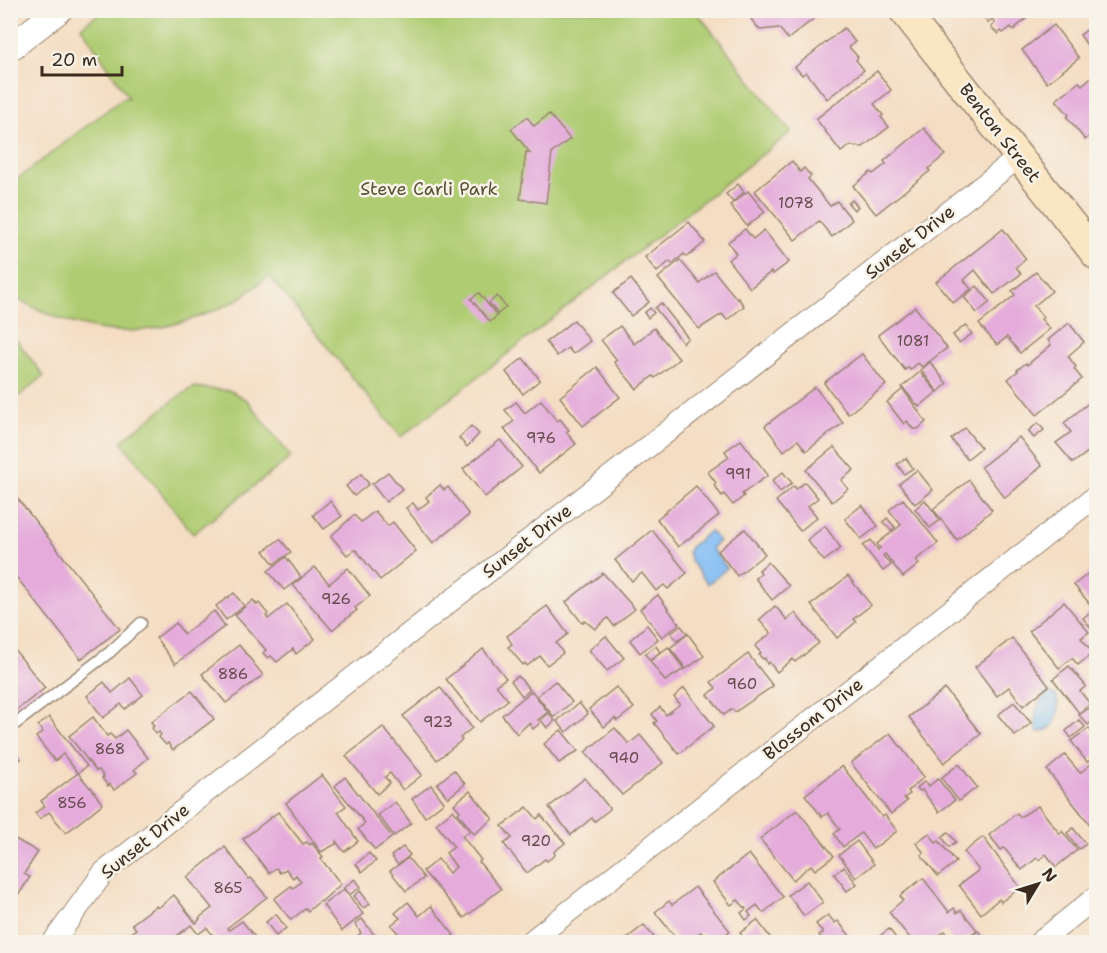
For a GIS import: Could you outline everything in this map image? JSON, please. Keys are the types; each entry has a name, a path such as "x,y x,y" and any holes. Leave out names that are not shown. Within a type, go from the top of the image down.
{"main road":[{"name":"Benton Street","path":"903,10 1096,255"}],"street":[{"path":"10,48 59,10"},
{"name":"Sunset Drive","path":"53,942 104,872 1019,157"},
{"name":"Blossom Drive","path":"530,942 1096,496"},
{"path":"1040,942 1096,897"}],"lane":[{"path":"10,728 110,652 141,622"}],"green space":[{"name":"Steve Carli Park","path":"102,11 696,11 791,132 401,437 269,276 239,299 218,309 183,322 145,330 107,330 88,327 58,318 11,296 11,184 123,98 129,98 81,27"},
{"path":"11,333 44,376 11,402"},
{"path":"194,387 231,391 247,400 291,457 193,534 121,441"}],"water":[{"path":"710,531 719,541 711,548 727,568 708,584 691,562 688,552 690,547"},
{"path":"1096,657 1096,689 1088,679"},
{"path":"1050,692 1056,695 1058,713 1050,728 1038,732 1035,723 1037,708 1044,696 1043,693"}],"building":[{"path":"729,10 742,10 734,17"},
{"path":"762,10 819,10 821,13 788,39 779,28 760,30 751,19"},
{"path":"982,10 1036,10 1013,30 1011,27 998,34 991,27 995,23 992,19 988,22 980,12"},
{"path":"1096,23 1096,56 1095,57 1080,35"},
{"path":"1054,25 1079,58 1047,83 1022,50"},
{"path":"844,28 855,42 849,47 858,57 856,60 864,70 827,99 806,72 802,75 795,67"},
{"path":"877,71 891,90 874,104 889,127 863,147 850,146 841,152 816,119"},
{"path":"1096,73 1096,131 1085,140 1056,100 1079,82 1082,85"},
{"path":"549,114 570,139 552,153 546,203 520,199 526,152 530,153 511,129 527,117 534,126"},
{"path":"924,128 945,155 928,169 930,171 876,214 853,186 886,164 884,161"},
{"path":"792,161 800,172 804,168 811,176 808,179 830,206 837,201 852,220 832,237 819,221 795,240 755,191"},
{"path":"738,184 744,192 733,202 726,194"},
{"path":"748,191 765,212 747,226 730,205"},
{"path":"852,200 858,207 854,210 848,203"},
{"path":"689,222 705,242 691,254 686,256 684,254 672,264 670,261 657,272 645,257"},
{"path":"745,229 753,239 764,230 789,262 750,288 728,260 736,254 728,242"},
{"path":"1003,229 1026,259 1016,267 1021,274 994,294 975,270 964,280 971,289 953,303 936,282"},
{"path":"680,260 699,283 714,271 744,306 727,320 722,314 699,329 658,278"},
{"path":"1036,272 1052,291 1034,306 1050,329 1020,353 1007,337 997,345 979,324 1015,295 1012,291"},
{"path":"631,279 649,302 631,316 613,293"},
{"path":"977,286 990,302 977,313 964,297"},
{"path":"479,293 497,316 490,322 471,299"},
{"path":"497,296 506,307 498,314 489,303"},
{"path":"661,303 688,338 683,343 655,308"},
{"path":"915,307 947,348 922,367 918,363 910,370 908,367 905,370 878,335"},
{"path":"650,308 654,313 648,318 644,313"},
{"path":"574,320 590,341 573,354 568,348 557,356 546,342"},
{"path":"1069,323 1084,342 1068,356 1082,379 1037,415 1008,379 1051,345 1048,340"},
{"path":"966,325 972,334 959,343 953,335"},
{"path":"620,326 634,344 654,328 679,359 637,389 614,362 617,360 601,340"},
{"path":"862,354 886,385 848,414 824,383"},
{"path":"523,358 540,380 523,394 506,372"},
{"path":"930,362 947,384 938,392 921,370"},
{"path":"597,367 620,397 583,426 560,397"},
{"path":"920,372 937,392 919,407 902,387"},
{"path":"815,387 843,423 806,451 798,440 784,451 765,426"},
{"path":"903,389 926,422 918,429 913,429 907,421 904,424 887,402"},
{"path":"1096,397 1096,448 1073,463 1056,443 1071,432 1064,423"},
{"path":"541,400 557,421 560,419 569,430 566,432 576,444 539,473 504,429 514,421 505,410 516,402 525,413"},
{"path":"1038,423 1044,430 1034,438 1028,431"},
{"path":"471,426 479,434 467,447 459,438"},
{"path":"965,428 981,448 967,459 951,439"},
{"path":"1019,437 1042,466 1005,498 981,467"},
{"path":"500,440 522,467 485,497 463,469"},
{"path":"741,440 768,475 742,494 744,496 733,505 724,494 722,496 708,472 729,457 725,451"},
{"path":"834,447 854,470 841,480 848,489 832,502 806,470"},
{"path":"906,458 913,468 904,474 897,464"},
{"path":"917,470 933,490 915,504 899,484"},
{"path":"388,472 402,489 386,502 372,484"},
{"path":"783,472 792,483 780,492 772,481"},
{"path":"361,474 369,484 354,496 346,486"},
{"path":"969,480 992,510 957,540 933,509"},
{"path":"805,482 818,498 808,506 817,517 800,531 776,501 794,486 796,489"},
{"path":"440,485 444,490 448,487 469,515 433,543 406,508 413,503 418,510 429,501 426,497"},
{"path":"696,486 719,515 678,547 657,519"},
{"path":"10,489 120,629 81,659 10,569"},
{"path":"903,499 938,543 916,560 919,564 903,577 885,554 883,556 891,565 883,571 863,546 871,540 878,550 880,548 877,544 901,525 889,510"},
{"path":"925,500 940,520 930,528 915,509"},
{"path":"330,501 342,516 324,529 313,515"},
{"path":"862,505 878,526 861,539 845,519"},
{"path":"375,511 388,526 393,522 416,551 380,580 357,551 354,550 347,555 331,536 354,515 361,522"},
{"path":"887,518 895,527 891,531 883,522"},
{"path":"825,526 841,548 824,561 807,540"},
{"path":"745,529 765,554 737,576 718,551"},
{"path":"652,530 687,573 668,589 664,585 656,591 642,573 632,581 615,560"},
{"path":"280,539 291,552 274,564 264,551"},
{"path":"286,557 301,577 284,590 268,571"},
{"path":"768,562 789,586 772,600 755,578 761,573 759,570"},
{"path":"315,567 329,584 348,568 370,596 332,630 293,585"},
{"path":"1096,567 1096,634 1083,618 1094,609 1074,585"},
{"path":"603,573 635,609 614,626 608,618 595,629 585,621 582,623 566,602"},
{"path":"848,576 871,605 853,619 856,622 837,638 811,605"},
{"path":"234,593 244,606 226,620 216,606"},
{"path":"658,595 679,624 662,637 640,609"},
{"path":"253,600 257,605 259,603 268,614 266,616 268,619 287,604 315,639 296,654 293,649 277,662 271,656 268,658 263,653 266,650 235,615"},
{"path":"1064,602 1089,632 1081,638 1093,653 1078,665 1072,658 1059,668 1029,631"},
{"path":"547,606 568,634 556,643 563,653 547,665 540,656 527,666 525,663 523,665 508,647 512,644 507,636"},
{"path":"775,606 787,620 795,613 819,643 795,662 793,659 777,672 769,662 767,664 765,658 759,655 761,653 755,646 771,633 759,620"},
{"path":"214,611 225,626 175,664 156,638 176,623 184,634"},
{"path":"647,625 658,639 640,653 630,640"},
{"path":"681,626 687,633 677,641 671,633"},
{"path":"688,634 704,656 686,669 670,648"},
{"path":"606,636 624,658 607,671 589,650"},
{"path":"1012,638 1049,686 1023,706 1009,687 997,696 975,667"},
{"path":"10,644 45,688 10,715"},
{"path":"239,645 263,675 226,703 202,674"},
{"path":"656,646 660,652 650,660 645,654"},
{"path":"668,647 684,669 665,681 650,661"},
{"path":"483,649 506,678 496,685 508,700 480,722 446,679"},
{"path":"748,654 773,686 735,712 732,709 724,715 708,695 716,688 711,682"},
{"path":"1069,666 1086,686 1080,691 1090,704 1079,713 1053,679"},
{"path":"518,676 530,690 522,696 511,681"},
{"path":"130,678 143,695 125,709 121,704 103,718 87,696 104,682 112,693"},
{"path":"555,681 572,702 554,717 537,696"},
{"path":"440,687 472,728 460,738 462,740 437,760 403,716"},
{"path":"616,687 634,708 617,721 615,718 604,727 589,709"},
{"path":"684,688 714,726 679,754 654,723 657,721 652,714 660,707 666,715 680,704 674,697"},
{"path":"945,689 981,734 944,763 909,717"},
{"path":"192,691 214,719 173,750 159,737 161,735 159,732 156,734 151,722"},
{"path":"532,691 548,712 538,720 540,723 533,729 529,723 517,734 502,715"},
{"path":"1014,702 1031,723 1015,736 998,715"},
{"path":"579,703 588,714 566,732 557,721"},
{"path":"1089,708 1096,718 1088,725 1079,715"},
{"path":"549,713 555,721 547,728 541,720"},
{"path":"49,717 87,766 78,773 63,754 55,761 36,737 43,732 38,726"},
{"path":"93,717 107,736 110,734 115,739 126,730 148,758 134,770 137,773 114,790 110,784 108,786 99,770 96,771 69,736"},
{"path":"1079,720 1085,727 1071,738 1066,731"},
{"path":"383,727 422,775 403,790 390,773 385,777 390,783 377,794 346,756"},
{"path":"615,728 629,744 640,735 663,763 622,795 585,752"},
{"path":"1089,728 1096,738 1096,755 1087,762 1071,741"},
{"path":"561,730 578,751 559,763 544,744"},
{"path":"890,733 924,777 908,791 910,794 904,798 907,801 891,814 851,763"},
{"path":"14,751 21,759 13,765 10,762 10,753"},
{"path":"1065,755 1080,773 1091,764 1096,770 1096,832 1047,770"},
{"path":"959,764 977,787 959,801 941,778"},
{"path":"842,766 882,817 885,815 897,831 873,849 861,833 843,847 834,834 840,829 828,813 822,817 805,795"},
{"path":"454,770 465,784 448,798 437,784"},
{"path":"78,773 102,804 66,833 49,812 40,819 35,813 45,806 41,801"},
{"path":"322,775 346,806 338,812 358,841 344,852 336,841 336,844 321,852 286,803"},
{"path":"345,777 392,837 375,850 358,829 365,823 335,786"},
{"path":"585,778 610,809 595,821 592,818 571,835 549,807"},
{"path":"938,779 955,800 939,812 922,790 917,788 925,781 929,786"},
{"path":"431,785 444,802 425,817 412,799"},
{"path":"470,791 493,819 474,834 454,804"},
{"path":"395,802 411,823 394,836 378,815"},
{"path":"1038,806 1060,834 1062,831 1077,850 1056,867 1046,854 1022,870 1004,848 1001,850 989,835 1017,813 1020,817"},
{"path":"527,807 537,819 541,815 565,843 554,852 555,855 547,861 545,859 527,873 504,844 512,838 502,826"},
{"path":"453,810 470,831 462,836 501,889 464,918 423,871 438,859 449,873 456,867 446,853 454,847 436,824"},
{"path":"797,810 834,856 815,870 811,865 793,880 760,839"},
{"path":"278,812 303,844 312,843 323,857 321,859 341,884 321,902 308,911 306,908 291,920 274,899 291,886 293,888 301,882 296,875 293,878 286,869 280,873 276,868 269,873 243,839"},
{"path":"1073,828 1086,844 1079,849 1067,833"},
{"path":"948,832 956,842 949,847 942,837"},
{"path":"929,833 936,843 939,841 956,862 938,876 921,855 924,853 916,843"},
{"path":"10,836 38,852 24,874 30,877 19,894 10,889"},
{"path":"983,837 1020,887 1001,902 999,899 981,914 959,885 979,870 964,852"},
{"path":"857,841 874,864 856,878 839,855"},
{"path":"225,847 249,879 251,878 267,897 227,928 229,930 242,921 258,941 219,942 207,928 198,934 191,925 169,942 117,942 136,929 132,924 174,895 196,923 212,908 187,877"},
{"path":"403,847 410,855 398,865 391,856"},
{"path":"369,853 376,861 362,872 356,864"},
{"path":"749,854 783,897 763,913 757,905 748,912 751,916 746,920 741,913 746,909 738,900 731,905 713,882"},
{"path":"408,858 424,878 406,891 390,871"},
{"path":"844,867 857,884 847,891 834,874"},
{"path":"923,878 949,912 954,908 957,913 961,910 977,930 961,942 954,942 945,931 930,942 913,942 889,912 903,900 900,896"},
{"path":"355,879 361,887 349,895 344,888"},
{"path":"807,881 823,902 804,916 788,895"},
{"path":"695,887 730,931 715,942 709,942 701,932 695,936 698,940 695,942 679,942 655,912 669,901 672,905"},
{"path":"344,889 363,914 342,931 323,905"},
{"path":"360,891 370,904 363,908 354,896"},
{"path":"408,902 419,916 431,906 454,935 445,942 395,942 391,938 398,933 391,925 400,918 395,913"},
{"path":"276,914 286,928 276,936 266,922"},
{"path":"828,915 835,923 838,921 855,942 825,942 819,935 823,933 816,924"},
{"path":"362,919 376,937 369,942 349,942 361,933 355,924"},
{"path":"757,920 773,941 747,942 740,933"},
{"path":"644,925 658,942 622,942"},
{"path":"889,929 899,942 872,942"},
{"path":"978,931 987,942 974,942 970,937"},
{"path":"381,935 386,942 371,942 375,940"}]}
